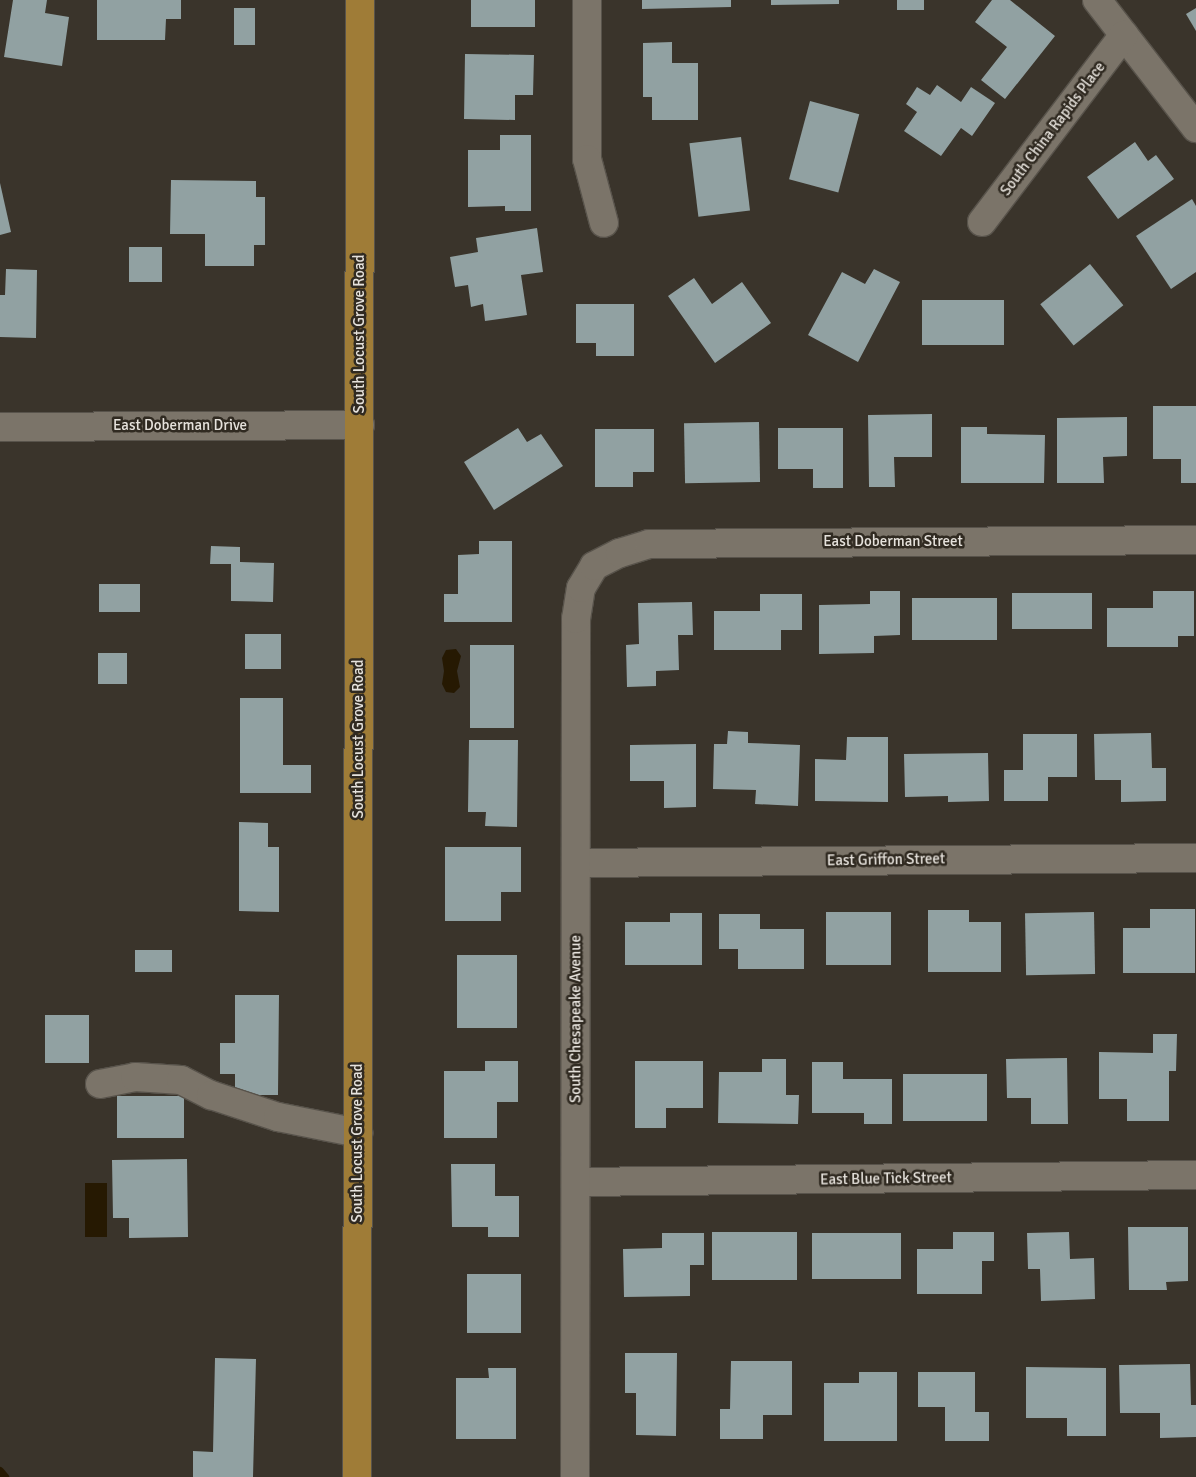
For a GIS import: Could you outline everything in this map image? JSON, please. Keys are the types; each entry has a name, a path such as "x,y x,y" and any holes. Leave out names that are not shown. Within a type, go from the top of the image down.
{"main road":[{"name":"South Locust Grove Road","path":"357,1477 360,0"}],"street":[{"path":"587,0 587,159 604,223"},
{"path":"1097,0 1196,128"},
{"name":"South China Rapids Place","path":"982,222 1124,35"},
{"name":"East Doberman Drive","path":"0,427 360,425"},
{"name":"East Doberman Street","path":"594,566 620,553 649,544 1196,540"},
{"name":"South Chesapeake Avenue","path":"575,1477 576,618 581,588 594,566"},
{"name":"East Griffon Street","path":"576,863 1196,858"},
{"path":"100,1084 135,1077 181,1080 211,1095 278,1117 358,1133"},
{"name":"East Blue Tick Street","path":"576,1182 1196,1175"}],"shaded area":[{"path":"456,649 461,656 457,671 460,687 454,693 446,692 442,684 444,671 442,658 446,650"},
{"path":"85,1183 107,1183 107,1237 85,1237"}],"building":[{"path":"13,0 47,0 45,13 69,17 62,66 4,57"},
{"path":"97,0 181,0 181,19 166,19 165,40 97,40"},
{"path":"471,0 535,0 535,27 471,27"},
{"path":"642,0 731,0 731,7 642,9"},
{"path":"771,0 839,0 839,4 771,5"},
{"path":"897,0 924,0 924,10 897,10"},
{"path":"992,0 1010,0 1055,36 1005,99 981,80 1007,47 975,22"},
{"path":"234,8 255,8 255,45 234,45"},
{"path":"1196,8 1196,31 1186,14"},
{"path":"672,42 672,63 698,63 698,120 652,120 652,97 643,97 643,43"},
{"path":"465,54 534,55 533,95 515,95 515,120 464,119"},
{"path":"937,85 961,102 971,87 995,103 972,136 961,128 941,156 904,131 917,112 906,104 917,87 930,95"},
{"path":"810,101 859,114 838,192 789,179"},
{"path":"500,135 531,135 531,211 505,211 505,206 468,207 468,150 500,150"},
{"path":"741,137 750,210 698,217 689,143"},
{"path":"1135,142 1148,161 1156,155 1174,179 1118,219 1087,177"},
{"path":"171,180 256,181 256,197 265,197 265,245 254,245 254,266 205,266 205,234 170,234"},
{"path":"0,183 11,232 0,235"},
{"path":"1192,199 1196,206 1196,272 1171,289 1136,236"},
{"path":"537,228 543,272 521,275 527,315 485,321 483,304 471,307 468,285 455,287 450,257 478,252 476,238"},
{"path":"129,247 162,247 162,282 129,282"},
{"path":"1090,264 1123,305 1074,345 1040,304"},
{"path":"6,269 37,270 36,338 0,337 0,295 5,295"},
{"path":"874,269 900,282 858,362 808,335 842,272 865,284"},
{"path":"694,278 712,304 742,282 771,323 715,363 668,296"},
{"path":"922,300 1004,300 1004,345 922,345"},
{"path":"576,304 634,304 634,356 596,356 596,343 576,343"},
{"path":"1153,406 1196,406 1196,483 1181,483 1181,459 1153,459"},
{"path":"932,414 932,457 894,457 895,487 869,487 868,415"},
{"path":"1127,417 1127,456 1103,457 1104,483 1057,483 1057,418"},
{"path":"759,422 760,482 685,483 684,423"},
{"path":"961,427 987,427 987,434 1045,435 1044,483 961,483"},
{"path":"518,428 527,442 541,434 563,466 494,510 464,462"},
{"path":"778,428 843,428 843,488 813,488 813,469 778,469"},
{"path":"595,429 654,429 654,472 633,472 633,487 595,487"},
{"path":"479,541 512,541 512,622 444,622 444,594 458,594 458,555 479,554"},
{"path":"211,546 240,547 240,562 274,563 273,602 231,601 231,564 210,564"},
{"path":"99,584 140,584 140,612 99,612"},
{"path":"870,591 900,591 900,635 874,636 874,653 819,654 819,605 870,604"},
{"path":"1153,591 1194,591 1194,636 1178,636 1178,647 1107,647 1107,608 1153,608"},
{"path":"1012,593 1092,593 1092,629 1012,629"},
{"path":"760,594 802,594 802,630 781,630 781,650 714,650 714,611 760,611"},
{"path":"912,598 997,598 997,640 912,640"},
{"path":"692,602 693,635 678,635 679,670 656,671 656,686 627,687 626,645 639,644 638,603"},
{"path":"245,634 281,634 281,669 245,669"},
{"path":"470,645 514,645 514,728 470,728"},
{"path":"98,653 127,653 127,684 98,684"},
{"path":"240,698 283,698 283,765 311,765 311,793 240,793"},
{"path":"728,731 748,732 748,743 800,745 798,806 755,804 756,790 713,789 714,744 727,744"},
{"path":"1151,733 1152,768 1166,768 1166,801 1121,802 1121,780 1095,780 1094,734"},
{"path":"1023,734 1077,734 1077,777 1048,777 1048,801 1004,801 1004,770 1023,770"},
{"path":"847,737 888,737 888,802 815,801 815,759 846,760"},
{"path":"469,740 518,740 517,827 485,826 486,812 468,812"},
{"path":"696,744 696,807 664,808 664,781 630,781 630,745"},
{"path":"988,753 989,801 948,802 948,796 905,797 904,754"},
{"path":"239,822 268,823 268,847 279,847 279,912 239,911"},
{"path":"445,847 521,847 521,892 501,892 501,921 445,921"},
{"path":"1150,909 1195,909 1195,973 1123,973 1123,928 1150,928"},
{"path":"928,910 969,910 969,922 1001,922 1001,972 928,972"},
{"path":"826,912 891,912 891,965 826,965"},
{"path":"1094,912 1095,974 1026,975 1025,913"},
{"path":"670,913 702,913 702,965 625,965 625,922 670,922"},
{"path":"719,914 760,914 760,929 804,929 804,969 738,969 738,949 719,949"},
{"path":"135,950 172,950 172,972 135,972"},
{"path":"457,955 517,955 517,1028 457,1028"},
{"path":"235,995 279,995 278,1095 235,1095 235,1074 220,1074 220,1043 235,1043"},
{"path":"45,1015 89,1015 89,1063 45,1063"},
{"path":"1153,1034 1177,1034 1176,1071 1169,1071 1169,1121 1127,1121 1127,1099 1099,1099 1099,1052 1153,1053"},
{"path":"1067,1058 1068,1124 1031,1124 1031,1098 1007,1098 1006,1059"},
{"path":"762,1059 786,1059 786,1095 799,1095 798,1124 718,1123 719,1072 762,1072"},
{"path":"485,1061 518,1061 518,1102 497,1102 497,1138 444,1138 444,1071 485,1071"},
{"path":"635,1061 703,1061 703,1108 666,1108 666,1128 635,1128"},
{"path":"812,1062 843,1062 843,1079 892,1079 892,1124 864,1124 864,1113 812,1113"},
{"path":"903,1074 987,1074 987,1121 903,1121"},
{"path":"117,1096 184,1096 184,1138 117,1138"},
{"path":"187,1159 188,1237 129,1238 129,1218 113,1218 112,1160"},
{"path":"451,1164 495,1164 495,1196 519,1196 519,1237 488,1237 488,1227 452,1227"},
{"path":"1128,1227 1188,1227 1188,1281 1166,1282 1167,1290 1129,1290"},
{"path":"712,1232 797,1232 797,1280 712,1280"},
{"path":"953,1232 994,1232 994,1261 982,1261 982,1294 917,1294 917,1249 953,1249"},
{"path":"1069,1232 1070,1259 1094,1258 1095,1299 1041,1301 1040,1269 1028,1269 1027,1233"},
{"path":"662,1233 704,1233 704,1265 690,1265 690,1296 624,1297 623,1249 662,1248"},
{"path":"812,1233 901,1233 901,1279 812,1279"},
{"path":"467,1274 521,1274 521,1333 467,1333"},
{"path":"625,1353 677,1353 676,1436 636,1435 636,1393 625,1393"},
{"path":"215,1358 256,1359 253,1477 193,1477 193,1451 213,1452"},
{"path":"731,1361 792,1361 792,1415 763,1415 763,1439 720,1439 720,1409 730,1409"},
{"path":"1190,1364 1191,1405 1196,1405 1196,1437 1160,1438 1160,1413 1120,1413 1119,1365"},
{"path":"1026,1367 1106,1368 1106,1436 1067,1436 1067,1418 1026,1418"},
{"path":"488,1368 516,1368 516,1439 456,1439 456,1378 489,1378"},
{"path":"859,1372 897,1372 897,1441 824,1441 824,1383 859,1383"},
{"path":"918,1372 975,1372 975,1412 989,1412 989,1441 945,1441 945,1407 918,1407"}],"waterway":[{"path":"0,1471 5,1477"}]}
